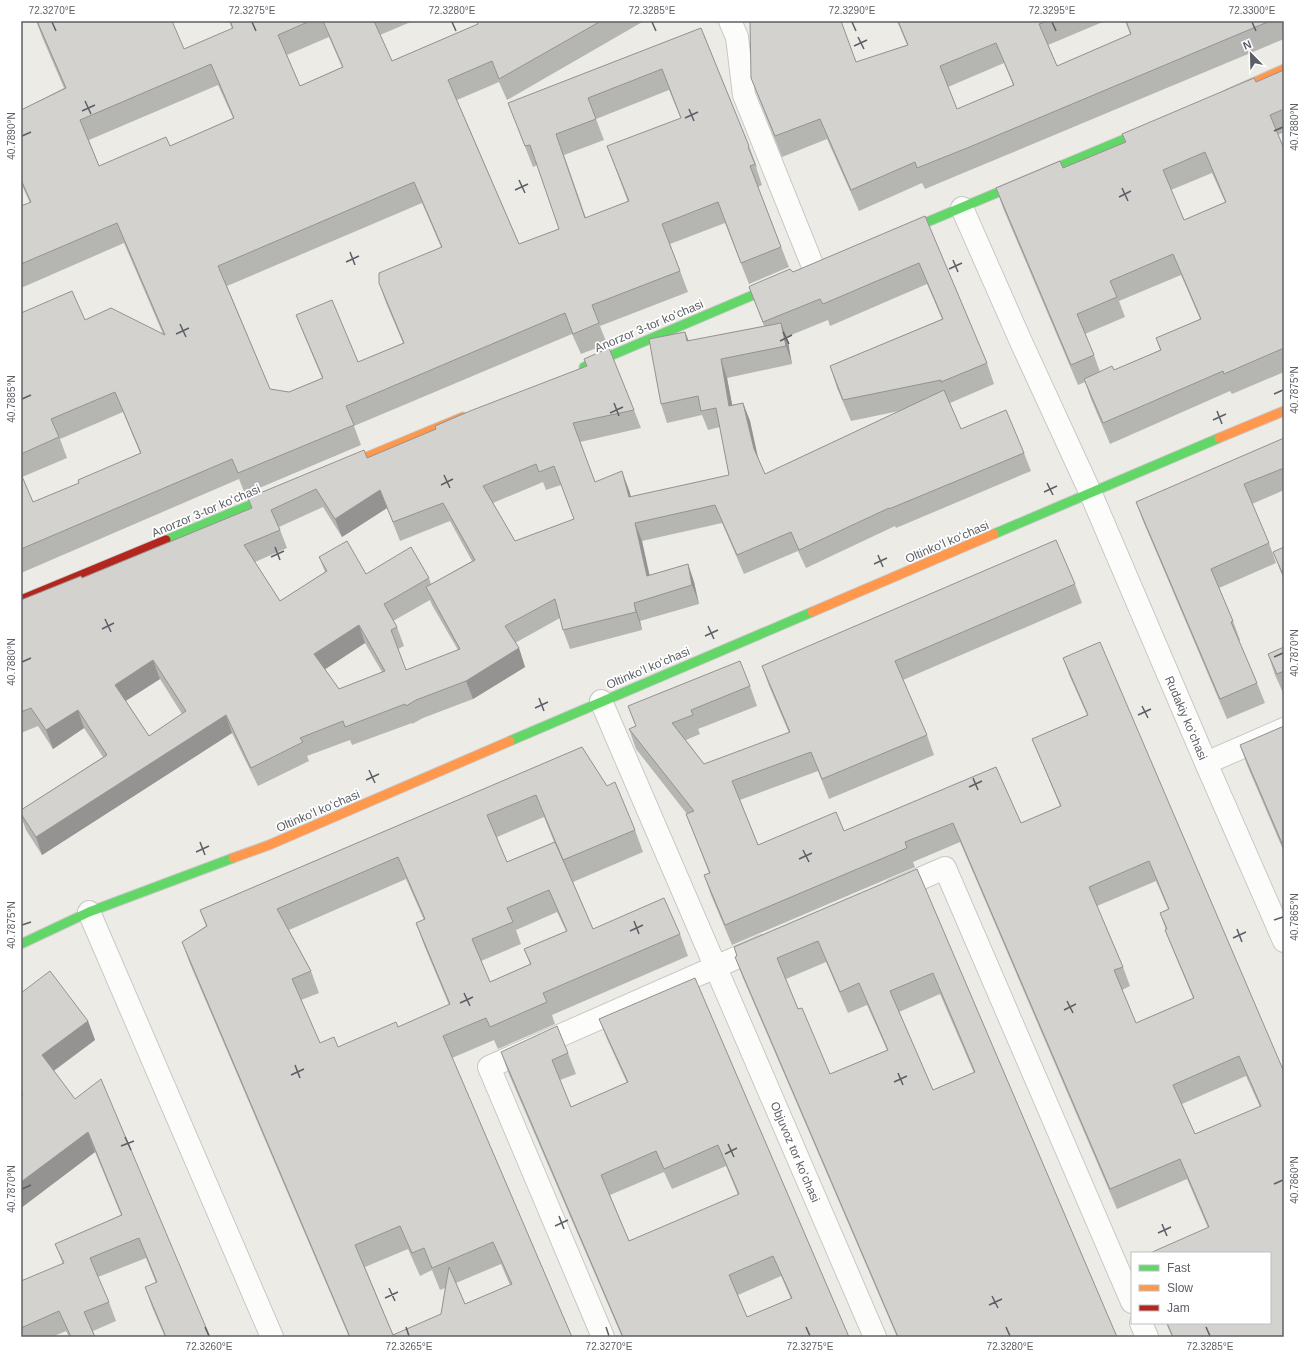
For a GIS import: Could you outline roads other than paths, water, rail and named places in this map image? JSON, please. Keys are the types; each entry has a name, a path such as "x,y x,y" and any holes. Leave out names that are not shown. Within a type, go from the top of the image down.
{"main road":[{"path":"1219,98 1284,69"},
{"path":"892,237 1160,124"},
{"name":"Anorzor 3-tor koʻchasi","path":"576,370 785,282"},
{"name":"Oltinkoʻl koʻchasi","path":"21,944 89,912 270,845 601,701 1284,412"},
{"path":"335,470 474,413"},
{"name":"Anorzor 3-tor koʻchasi","path":"21,600 291,488"}],"street":[{"path":"730,21 737,37 744,95 814,269"},
{"name":"Rudakiy koʻchasi","path":"962,208 1022,344 1091,494 1284,941"},
{"name":"Objuvoz tor koʻchasi","path":"601,701 875,1337"},
{"path":"1206,763 1284,729"},
{"path":"873,899 945,868 1131,1300"},
{"path":"89,912 272,1337"},
{"path":"602,1337 489,1067 714,966 779,939"},
{"path":"1141,1324 1147,1337"}]}
